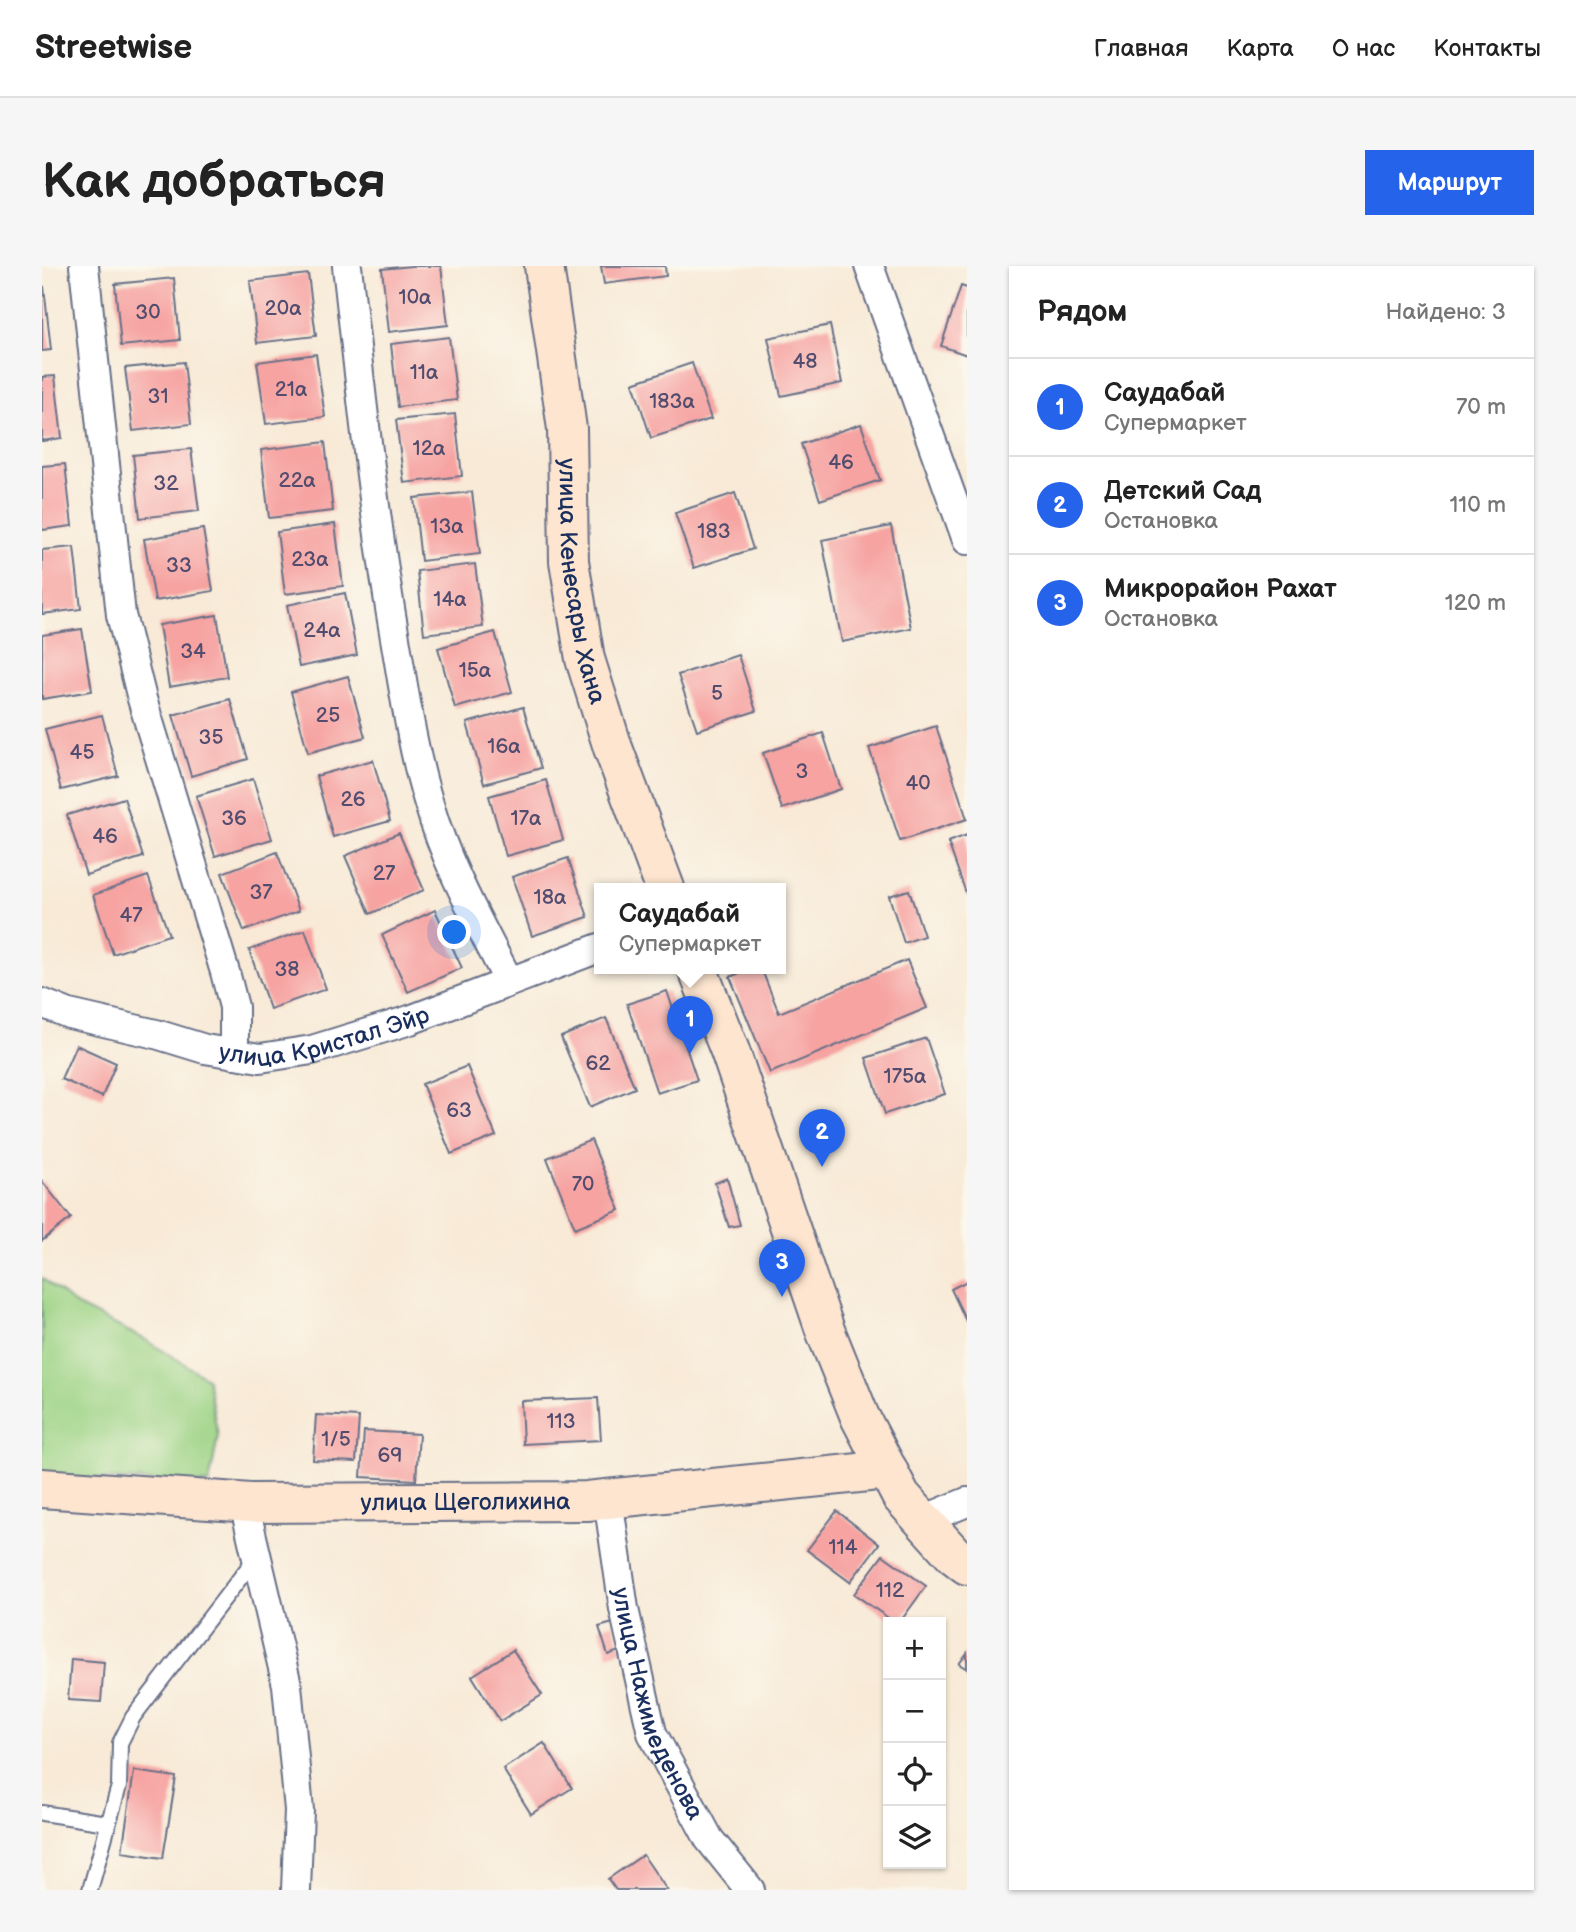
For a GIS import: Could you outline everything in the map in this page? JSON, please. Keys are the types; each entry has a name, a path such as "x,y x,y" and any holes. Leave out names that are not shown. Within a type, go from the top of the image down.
{"street":[{"path":"84,266 121,615 142,699 225,972 233,1007 234,1054"},
{"path":"347,266 368,463 412,736 429,805 456,876 509,982"},
{"name":"улица Кенесары Хана","path":"544,266 567,429 569,561 585,659 612,748 663,883"},
{"path":"869,266 967,540"},
{"name":"улица Кристал Эйр","path":"42,1003 69,1014 156,1034 205,1049 260,1058 312,1050 410,1020 594,950"},
{"path":"699,974 730,1051 825,1330 860,1417 901,1496 954,1555 967,1565"},
{"name":"улица Щеголихина","path":"42,1488 244,1503 608,1499 888,1470"},
{"name":"улица Нажимеденова","path":"608,1499 624,1609 652,1733 709,1839 750,1890"},
{"path":"923,1520 967,1502"},
{"path":"244,1503 287,1685 299,1810 296,1890"},
{"path":"288,1890 298,1854"}],"lane":[{"path":"90,1890 119,1786 120,1743 133,1717 257,1555"},
{"path":"42,1813 107,1823"}],"green space":[{"path":"42,1278 77,1306 144,1339 207,1378 218,1436 209,1484 42,1476"}],"building":[{"path":"441,266 448,325 389,332 382,269"},
{"path":"601,266 665,266 666,276 604,284"},
{"path":"308,274 316,336 257,343 250,281"},
{"path":"174,278 180,340 121,346 115,284"},
{"path":"961,286 967,288 967,355 941,346"},
{"path":"44,287 51,350 42,351 42,288"},
{"path":"830,325 842,383 781,396 768,338"},
{"path":"449,337 457,400 398,407 391,344"},
{"path":"316,354 325,417 266,424 257,362"},
{"path":"184,362 191,424 133,431 125,368"},
{"path":"692,363 711,419 651,438 633,383"},
{"path":"55,376 62,438 42,441 42,377"},
{"path":"455,414 462,476 404,483 396,420"},
{"path":"861,424 880,480 820,500 801,444"},
{"path":"325,442 333,511 269,518 261,450"},
{"path":"191,449 199,511 140,518 133,455"},
{"path":"65,464 72,526 42,530 42,466"},
{"path":"472,492 480,554 421,561 414,498"},
{"path":"735,493 753,549 694,568 675,513"},
{"path":"335,524 343,586 285,594 277,532"},
{"path":"891,526 911,628 842,642 822,540"},
{"path":"203,529 213,591 155,601 144,539"},
{"path":"74,547 81,609 42,614 42,550"},
{"path":"475,564 483,627 424,634 417,571"},
{"path":"345,593 357,655 299,667 287,605"},
{"path":"217,615 227,677 169,687 159,625"},
{"path":"82,629 92,691 42,699 42,635"},
{"path":"495,632 512,692 455,708 438,648"},
{"path":"738,655 756,711 697,730 678,675"},
{"path":"348,676 365,737 308,753 291,692"},
{"path":"230,699 248,759 191,776 173,715"},
{"path":"523,707 541,768 484,784 467,723"},
{"path":"102,715 118,776 61,790 45,729"},
{"path":"936,726 967,819 900,841 869,748"},
{"path":"823,733 841,789 782,809 763,753"},
{"path":"373,760 390,821 333,837 316,776"},
{"path":"253,779 272,839 215,856 196,796"},
{"path":"546,780 563,840 506,856 489,796"},
{"path":"124,798 143,857 86,875 67,815"},
{"path":"399,833 424,890 370,914 345,856"},
{"path":"967,835 967,896 948,842"},
{"path":"277,852 299,911 244,931 222,873"},
{"path":"568,858 588,917 532,936 512,877"},
{"path":"148,876 169,935 113,954 93,895"},
{"path":"909,890 924,936 904,943 889,896"},
{"path":"435,910 462,968 408,992 382,935"},
{"path":"305,930 326,989 270,1009 249,950"},
{"path":"907,960 927,1008 770,1073 730,977 737,974 763,974 779,1013"},
{"path":"667,991 697,1080 657,1093 627,1004"},
{"path":"606,1018 635,1088 590,1107 561,1037"},
{"path":"926,1038 945,1094 885,1114 866,1058"},
{"path":"76,1045 116,1063 102,1097 61,1079"},
{"path":"467,1066 496,1136 451,1154 422,1084"},
{"path":"591,1140 620,1210 575,1228 547,1158"},
{"path":"727,1178 740,1225 729,1227 715,1183"},
{"path":"42,1181 71,1218 42,1241"},
{"path":"967,1281 967,1323 951,1289"},
{"path":"598,1398 601,1440 523,1444 521,1401"},
{"path":"316,1415 359,1417 356,1462 313,1460"},
{"path":"364,1431 419,1434 416,1480 361,1477"},
{"path":"837,1511 879,1544 850,1582 807,1550"},
{"path":"883,1555 926,1586 904,1617 887,1617 854,1594"},
{"path":"613,1623 622,1650 608,1655 599,1627"},
{"path":"513,1650 542,1695 500,1721 472,1676"},
{"path":"967,1653 967,1669 959,1664"},
{"path":"71,1659 104,1662 101,1702 68,1700"},
{"path":"544,1743 572,1788 531,1814 503,1769"},
{"path":"134,1771 176,1777 163,1858 122,1852"},
{"path":"643,1855 667,1890 616,1890 608,1879"}],"place":[{"name":"Саудабай","path":"690,1054"},
{"name":"Детский Сад","path":"822,1167"},
{"name":"Микрорайон Рахат","path":"782,1297"}]}
